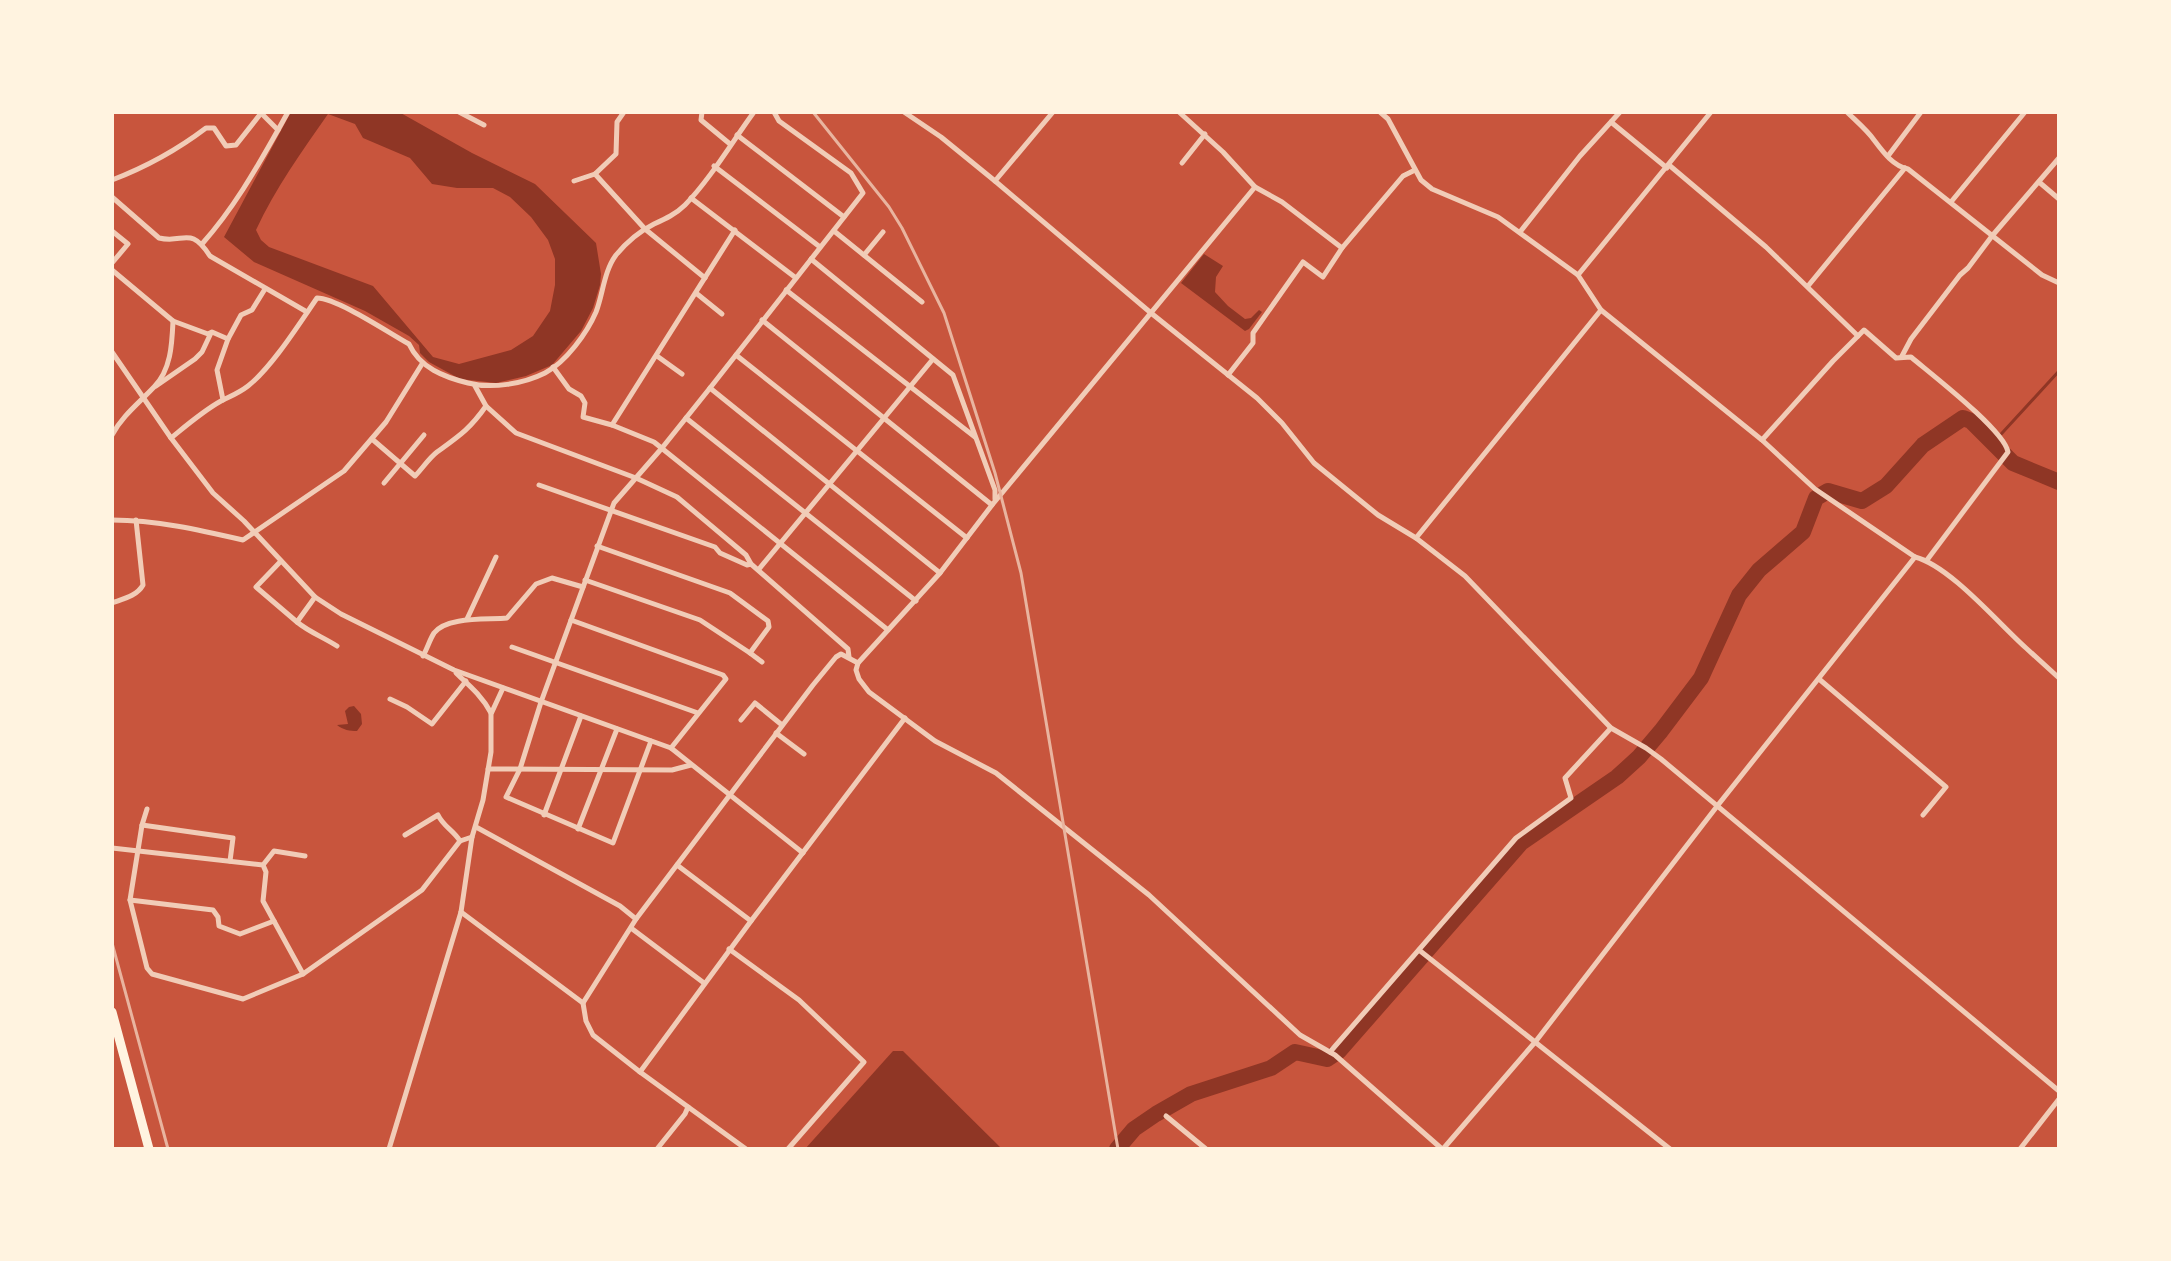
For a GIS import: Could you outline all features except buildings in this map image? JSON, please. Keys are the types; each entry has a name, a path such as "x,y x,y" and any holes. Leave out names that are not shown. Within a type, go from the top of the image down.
{"highway":[{"path":"112,1012 115,1036 149,1149"}],"street":[{"path":"202,244 250,180 288,112"},
{"path":"459,112 484,125"},
{"path":"574,181 595,174 616,154 617,122 624,112"},
{"path":"702,112 701,120 730,144"},
{"path":"171,438 223,400 251,384 317,298 323,298 409,344 422,364 451,379 474,385 497,386 546,373 565,357 594,316 610,264 616,255 645,229 683,208 754,112"},
{"path":"651,741 613,843 506,797 520,769 541,702 614,503 662,448 863,193 851,173 779,121 774,112"},
{"path":"904,112 941,137 1257,398 1314,463 1378,515 1416,538 1465,576 1611,728 1646,748 1718,805 2059,1091"},
{"path":"995,181 1053,112"},
{"path":"1179,112 1205,134 1255,187 1282,202 1342,248"},
{"path":"1380,112 1388,119 1421,180 1432,189 1487,212 1578,275 1601,310 1762,440 1815,489 1915,557 1927,560 1978,601 2059,678"},
{"path":"1520,232 1580,156 1620,112"},
{"path":"1578,275 1711,112"},
{"path":"1847,112 1900,167 1951,202 2042,275 2059,283"},
{"path":"1888,156 1921,112"},
{"path":"1951,202 2025,112"},
{"path":"112,180 180,148 206,128 214,128 226,146 236,145 262,113 278,130"},
{"path":"1611,122 1766,247 1858,336"},
{"path":"1182,163 1205,134"},
{"path":"737,135 844,217"},
{"path":"1901,357 1911,339 1992,236 2059,158"},
{"path":"714,166 820,247"},
{"path":"1808,286 1905,168"},
{"path":"1228,375 1253,343 1253,333 1303,262 1323,277 1342,248 1403,176 1415,170"},
{"path":"595,174 645,229 705,278"},
{"path":"2039,182 2059,199"},
{"path":"1255,187 994,503 940,573 858,663 856,670 869,692 935,741 996,773 1149,895 1300,1035 1330,1052 1441,1149 1536,1041 1915,557"},
{"path":"112,197 159,238 190,237 202,244 210,256 307,312"},
{"path":"691,198 796,278"},
{"path":"612,425 735,230"},
{"path":"112,231 128,244 112,263"},
{"path":"834,231 922,302"},
{"path":"864,255 883,232"},
{"path":"811,259 953,375 995,490 994,503"},
{"path":"112,270 173,321 228,339"},
{"path":"223,400 217,370 228,339 241,315 252,310 265,289"},
{"path":"786,290 976,438"},
{"path":"696,293 722,314"},
{"path":"1416,538 1601,310"},
{"path":"762,320 994,503"},
{"path":"155,386 164,374 169,359 173,321"},
{"path":"1762,440 1864,330 1896,358 1911,357 1972,410 2006,444 2008,452 1927,560"},
{"path":"112,435 114,425 142,397 202,352 212,332"},
{"path":"112,352 213,493 244,521 315,597 341,614 454,670 671,748 803,853"},
{"path":"736,354 967,538"},
{"path":"657,356 682,374"},
{"path":"759,569 933,359"},
{"path":"112,520 136,520 243,540 344,471 406,394 422,364"},
{"path":"553,367 569,389 581,396 585,403 583,417 654,442 888,630"},
{"path":"474,385 486,406 516,433 636,478 677,497 746,555 751,564 848,649 849,657"},
{"path":"710,388 940,573"},
{"path":"372,439 415,476 437,452 461,436 486,406"},
{"path":"686,418 916,601"},
{"path":"384,483 424,435"},
{"path":"539,485 715,547 720,553 751,564"},
{"path":"112,603 135,594 143,585 136,520"},
{"path":"597,546 730,593 768,621 769,627 750,653"},
{"path":"467,619 496,557"},
{"path":"281,561 256,587 308,632 319,634 337,646"},
{"path":"423,656 435,631 458,620 507,618 536,584 552,578 584,584 700,620 762,662"},
{"path":"297,622 315,597"},
{"path":"571,620 723,675 726,679 671,748"},
{"path":"512,647 698,713"},
{"path":"746,1149 593,1035 586,1021 583,1003 636,919 836,657 841,654 858,663"},
{"path":"389,1149 461,912 472,837 488,769 491,714 484,700 454,670"},
{"path":"1819,679 1946,787 1923,815"},
{"path":"390,699 432,724 466,681"},
{"path":"491,714 503,688"},
{"path":"741,720 755,703 782,725"},
{"path":"544,815 581,716"},
{"path":"640,1072 729,949 905,718"},
{"path":"1330,1052 1516,838 1571,798 1565,778 1611,728"},
{"path":"578,829 617,729"},
{"path":"776,733 804,754"},
{"path":"488,769 672,770 692,765"},
{"path":"147,809 130,900 147,968 152,974 243,999 303,974 422,890 460,841 472,837"},
{"path":"405,835 438,815 460,841"},
{"path":"142,825 233,838 230,861"},
{"path":"476,827 620,906 636,919"},
{"path":"112,848 263,865"},
{"path":"263,865 278,850 305,856"},
{"path":"263,865 266,872 263,901 303,974"},
{"path":"677,865 751,921"},
{"path":"130,900 213,910 219,926 240,934 274,921"},
{"path":"461,912 583,1003"},
{"path":"631,928 704,983"},
{"path":"729,949 799,1000 864,1062 788,1149"},
{"path":"1419,950 1670,1149"},
{"path":"2020,1149 2059,1099"},
{"path":"657,1149 688,1107"},
{"path":"1166,1116 1206,1149"}],"shaded area":[{"path":"291,112 399,112 535,184 596,243 600,285 581,331 552,365 526,376 496,383 460,379 429,362 420,353 419,345 409,336 365,311 254,262 224,237","holes":["328,114 355,124 363,138 410,158 432,184 493,188 510,197 531,217 548,240 555,259 555,285 550,311 533,336 511,350 459,364 433,357 373,286 269,247 261,240 256,230 263,215 289,170"]},
{"path":"1204,254 1223,266 1216,277 1215,292 1228,306 1245,319 1251,318 1259,310 1262,312 1249,329 1245,331 1181,283"},
{"path":"354,706 361,714 362,724 357,731 337,725 348,724 345,711"},
{"path":"893,1051 903,1051 1002,1149 805,1149"}],"waterway":[{"path":"1992,444 2059,371"},
{"path":"1117,1149 1134,1129 1191,1094 1271,1068 1295,1052 1327,1059 1339,1051 1521,843 1617,777 1639,757 1701,678 1739,595 1759,570 1803,532 1816,498 1828,491 1862,501 1886,486 1923,445 1963,418 1971,421 2013,463 2059,482"}],"railway":[{"path":"813,112 889,207 902,228 944,313 995,473 1021,573 1118,1149"},
{"path":"112,943 168,1149"}]}
